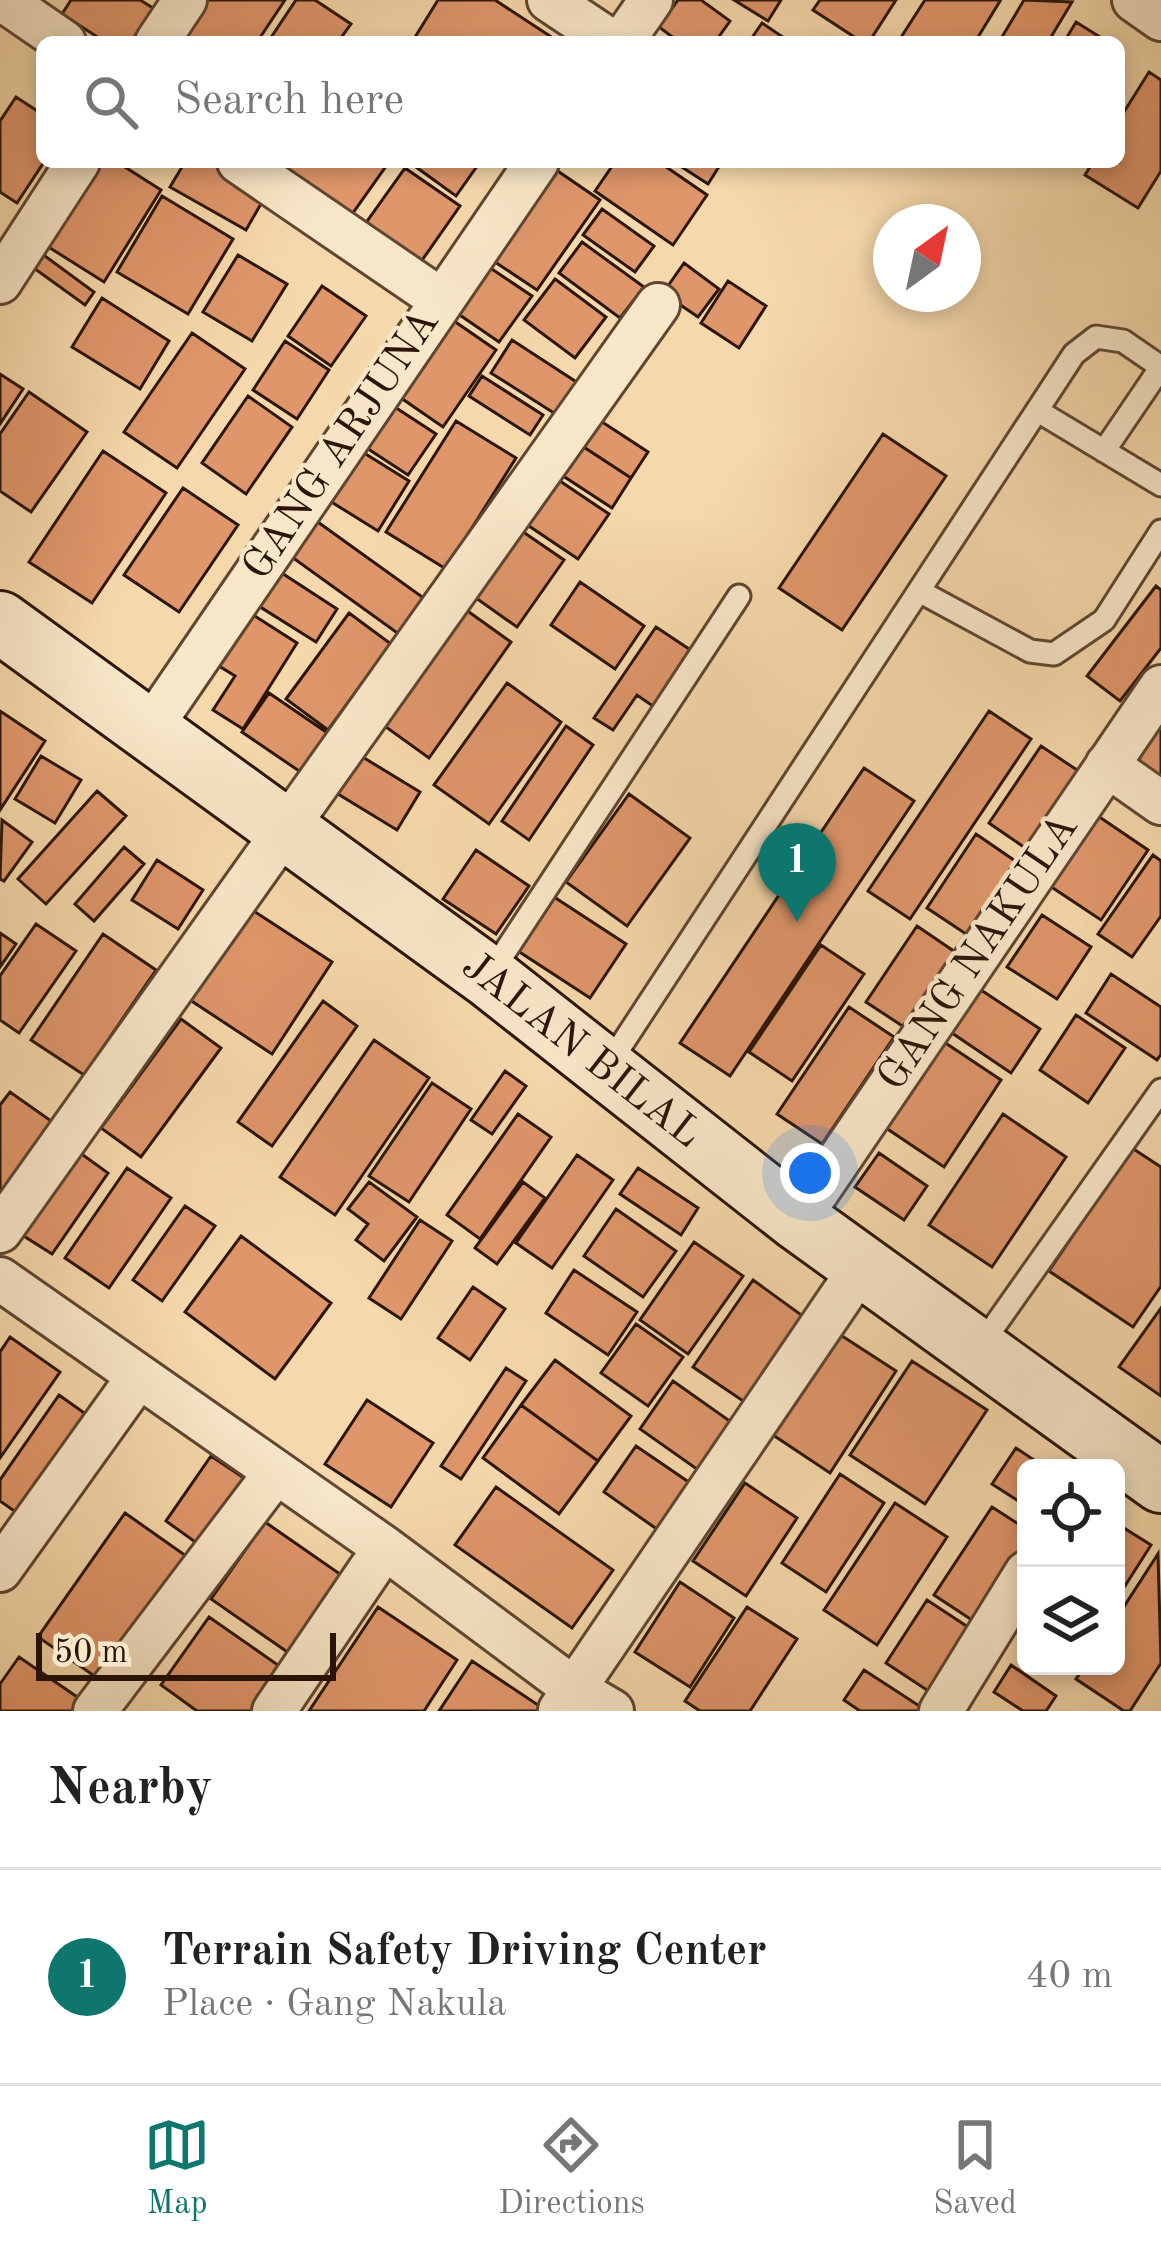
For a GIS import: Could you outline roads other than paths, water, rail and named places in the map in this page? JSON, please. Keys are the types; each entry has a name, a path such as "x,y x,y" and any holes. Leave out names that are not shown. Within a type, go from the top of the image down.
{"main road":[{"name":"JALAN BILAL","path":"7,642 149,730 489,976 798,1220 1132,1460"}],"street":[{"path":"4,0 55,36"},
{"path":"161,36 185,0"},
{"path":"549,0 603,36"},
{"path":"626,36 652,0"},
{"path":"1134,0 1161,20"},
{"path":"0,283 74,168"},
{"path":"248,168 441,299"},
{"name":"GANG ARJUNA","path":"149,730 534,168"},
{"path":"0,1231 658,305"},
{"name":"GANG NAKULA","path":"798,1220 1161,687"},
{"path":"1107,765 1161,803"},
{"path":"566,1700 862,1266"},
{"path":"0,1279 276,1472 566,1700 612,1711"},
{"path":"0,1570 139,1376"},
{"path":"95,1711 276,1472"},
{"path":"274,1711 371,1568"},
{"path":"941,1711 1017,1588"}],"lane":[{"path":"605,1071 1074,354 1096,337 1123,341 1161,367 1104,451"},
{"path":"1037,410 1161,485"},
{"path":"919,591 1030,651 1054,653 1103,620 1161,531"},
{"path":"489,976 739,596"},
{"path":"978,1351 1161,1090"}],"place":[{"name":"Terrain Safety Driving Center","path":"797,922"}]}
